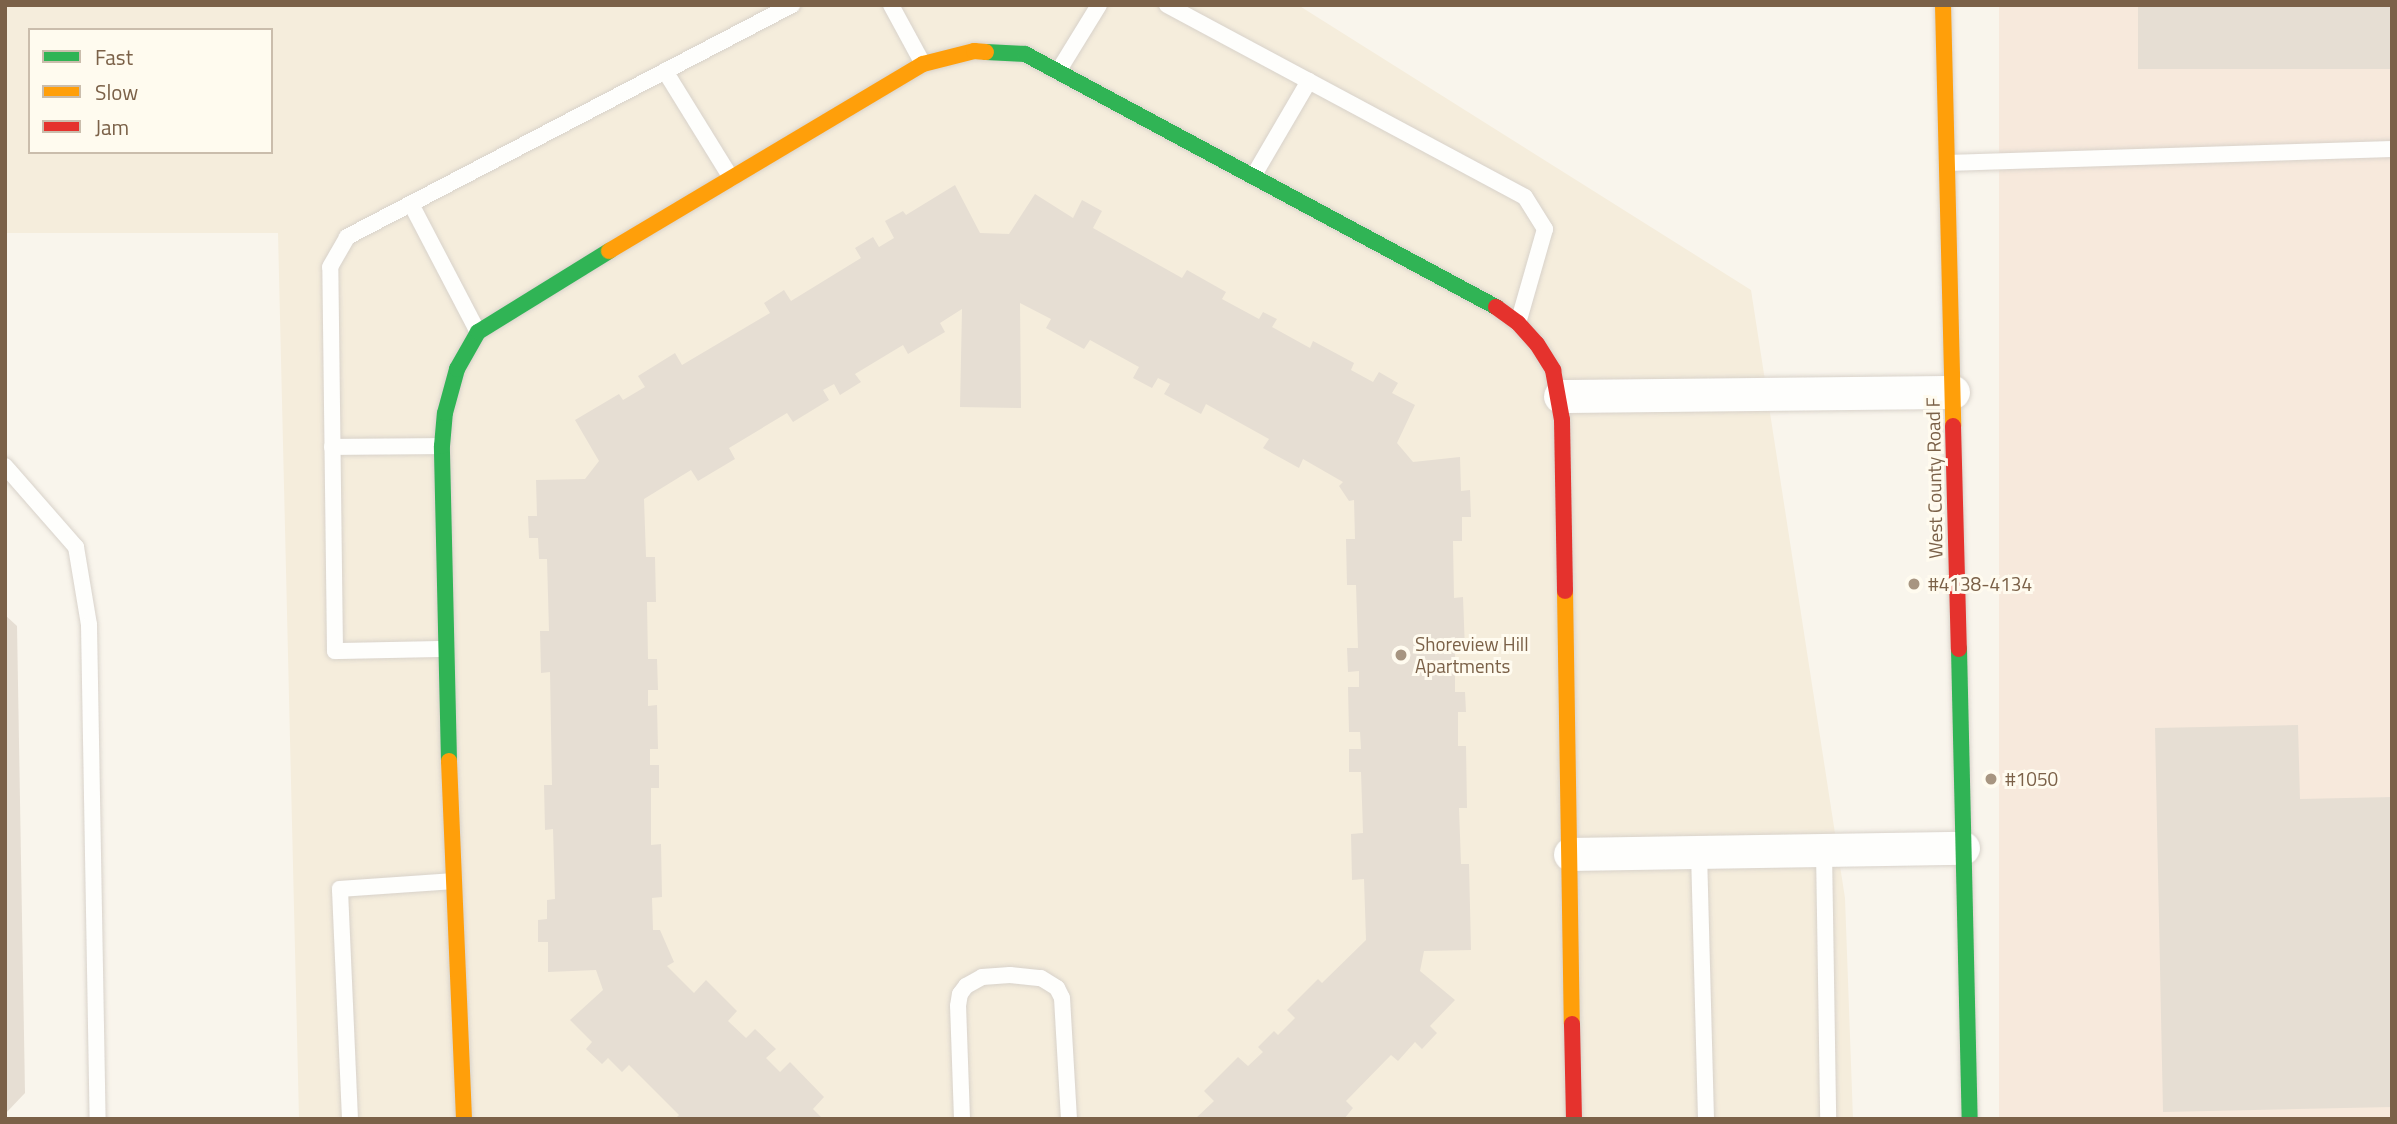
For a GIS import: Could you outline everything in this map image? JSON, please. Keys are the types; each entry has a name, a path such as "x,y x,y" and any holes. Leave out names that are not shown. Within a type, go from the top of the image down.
{"street":[{"name":"West County Road F","path":"1943,5 1970,1119"},
{"path":"464,1119 444,649 442,446 445,413 457,369 478,332 923,64 974,51 1025,54 1059,70 1498,308 1518,323 1537,344 1553,370 1560,396 1574,1119"},
{"path":"1560,396 1954,392"},
{"path":"1570,854 1963,848"}],"lane":[{"path":"444,649 335,651 330,267 347,237 792,5"},
{"path":"891,5 923,64"},
{"path":"1059,70 1099,5"},
{"path":"1167,5 1525,197 1545,229 1518,323"},
{"path":"666,71 731,178"},
{"path":"1254,175 1309,81"},
{"path":"1947,163 2392,149"},
{"path":"411,204 478,332"},
{"path":"332,447 442,446"},
{"path":"5,466 76,547 89,625 98,1119"},
{"path":"1824,851 1828,1119"},
{"path":"1699,852 1706,1119"},
{"path":"350,1119 340,889 454,881"},
{"path":"962,1119 958,1006 960,994 965,986 982,977 1010,975 1041,978 1057,988 1062,998 1069,1119"}],"shaded area":[{"path":"5,5 1298,5 1751,290 1845,898 1853,1119 299,1119 278,233 5,233"},
{"path":"1999,5 2392,5 2392,1119 1999,1119"}],"building":[{"path":"2138,5 2392,5 2392,69 2138,69"},
{"name":"Shoreview Hill Apartments","path":"955,185 980,233 1009,234 1035,194 1073,218 1082,200 1102,211 1093,228 1182,278 1187,270 1226,292 1222,299 1259,319 1263,312 1277,319 1272,327 1310,348 1313,341 1354,363 1351,370 1373,382 1379,372 1398,383 1392,393 1415,405 1397,443 1413,462 1460,457 1461,491 1470,490 1471,517 1462,517 1462,541 1453,541 1454,598 1463,597 1465,650 1455,650 1455,692 1465,692 1466,712 1458,712 1458,746 1466,746 1467,808 1459,808 1461,864 1469,864 1471,950 1424,951 1420,971 1455,1000 1430,1026 1437,1033 1422,1049 1415,1042 1398,1061 1391,1055 1346,1101 1353,1108 1344,1119 1195,1119 1214,1101 1204,1091 1238,1057 1248,1066 1263,1052 1258,1047 1274,1031 1278,1035 1295,1018 1287,1010 1318,979 1322,983 1366,940 1364,879 1352,880 1351,834 1363,833 1361,772 1349,772 1349,749 1361,749 1360,732 1349,732 1348,687 1359,687 1359,671 1348,672 1347,648 1358,648 1356,585 1347,585 1346,539 1355,539 1354,500 1349,501 1339,486 1343,482 1303,459 1299,468 1263,448 1269,439 1206,404 1201,414 1164,394 1170,384 1158,378 1152,388 1133,378 1139,367 1090,340 1084,349 1046,328 1051,319 1020,303 1021,408 960,407 962,309 940,323 945,332 908,354 903,345 855,374 861,382 840,395 834,384 823,390 829,400 793,422 787,413 729,448 735,459 698,481 691,470 644,499 646,557 655,557 656,602 647,602 648,659 657,659 658,690 648,690 648,706 657,705 658,749 650,749 650,765 659,765 659,788 651,788 651,845 661,844 662,897 652,898 653,930 660,930 674,962 667,966 694,993 706,980 737,1011 728,1021 746,1038 755,1029 776,1049 766,1058 780,1072 790,1062 824,1097 813,1109 823,1119 675,1119 679,1115 629,1065 622,1072 608,1058 602,1064 586,1049 592,1042 570,1020 603,990 596,970 548,972 548,942 538,942 538,920 547,919 547,900 555,899 553,829 545,830 544,785 552,785 550,672 541,673 540,631 549,631 547,559 539,559 538,538 529,538 528,516 537,516 536,480 585,479 599,461 575,420 619,394 623,400 645,387 638,376 675,353 682,365 770,313 764,303 784,290 791,301 861,258 855,248 873,237 879,247 894,238 885,221 903,211 906,215"},
{"path":"5,615 17,626 25,1093 5,1114"},
{"path":"2298,725 2300,799 2392,797 2392,1107 2163,1112 2155,728"}],"traffic: fast":[{"path":"986,52 1025,54 1496,307"},
{"path":"449,761 442,446 445,413 457,369 478,332 609,251"},
{"path":"1959,649 1970,1119"}],"traffic: slow":[{"path":"1943,5 1953,426"},
{"path":"609,251 923,64 974,51 986,52"},
{"path":"1565,591 1572,1024"},
{"path":"449,761 464,1119"}],"traffic: jam":[{"path":"1496,307 1518,323 1537,344 1553,370 1562,420 1565,591"},
{"path":"1953,426 1959,649"},
{"path":"1572,1024 1574,1119"}],"place":[{"name":"#4138-4134","path":"1914,584"},
{"name":"Shoreview Hill Apartments","path":"1401,655"},
{"name":"#1050","path":"1991,779"}]}
